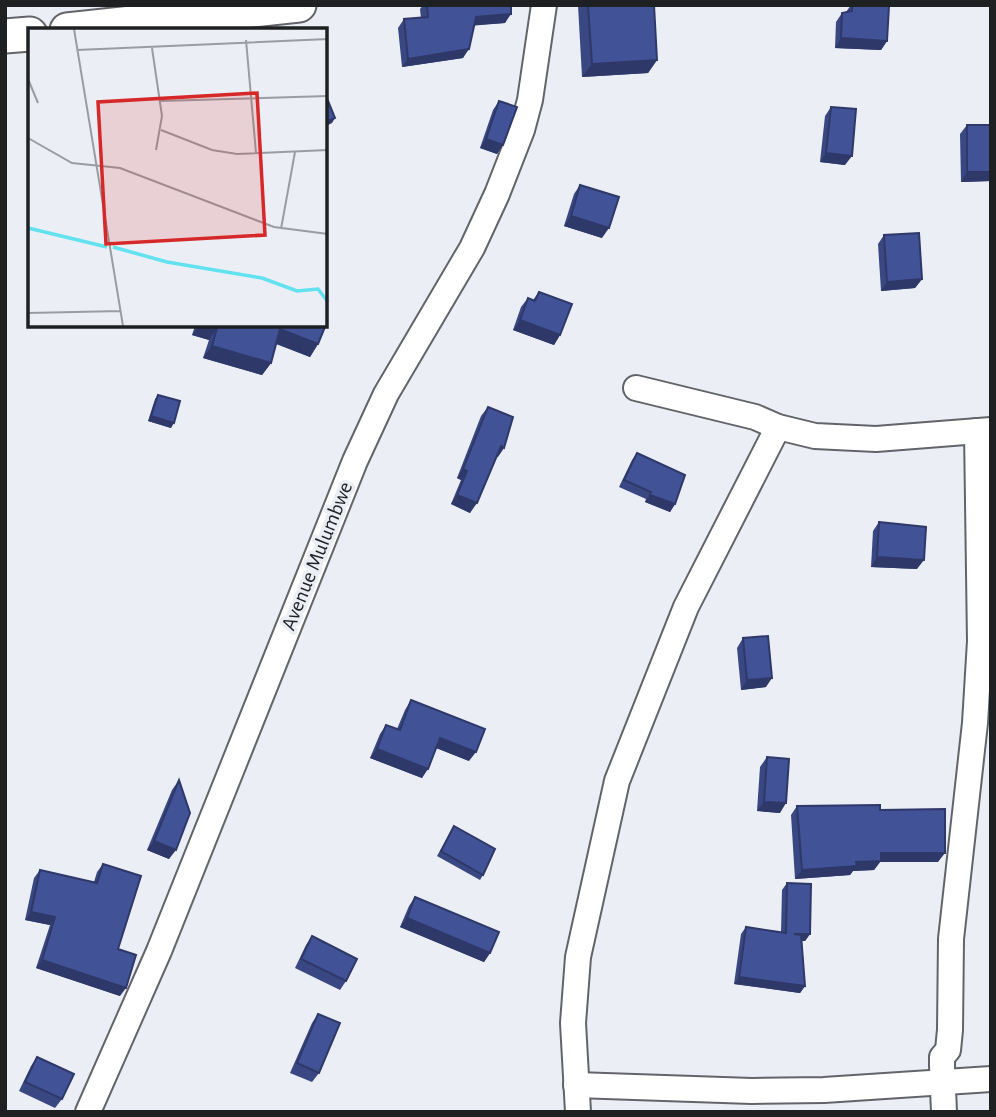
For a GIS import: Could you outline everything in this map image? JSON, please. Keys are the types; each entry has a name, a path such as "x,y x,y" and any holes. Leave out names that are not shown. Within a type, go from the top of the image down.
{"main road":[{"path":"86,28 299,5"},
{"path":"5,36 28,34"}],"street":[{"name":"Avenue Mulumbwe","path":"88,1112 159,951 355,461 386,394 471,248 497,194 522,130 530,100 544,5"},
{"path":"636,388 815,436 876,439 984,431 980,641 975,723 951,939 950,1030 948,1050 942,1057 944,1112"},
{"path":"578,1112 573,1023 578,957 617,781 691,596 778,427"},
{"path":"576,1085 752,1091 824,1090 991,1079"}],"building":[{"path":"427,5 511,5 511,14 476,17 469,49 408,59 404,19 428,17"},
{"path":"588,5 654,5 657,60 592,64"},
{"path":"852,5 889,6 887,41 841,38 842,13 852,11"},
{"path":"327,98 335,118 327,122"},
{"path":"499,101 517,107 503,145 486,139"},
{"path":"831,107 856,109 852,156 826,153"},
{"path":"967,125 991,125 991,172 967,172"},
{"path":"580,185 619,197 609,228 571,216"},
{"path":"919,233 922,279 887,282 884,235"},
{"path":"539,292 572,304 560,335 520,320 528,298 535,301"},
{"path":"214,327 325,327 318,344 280,329 271,363 212,346 217,328"},
{"path":"158,395 180,401 174,423 151,416"},
{"path":"488,407 513,417 504,448 501,446 477,503 457,495 467,471 463,469"},
{"path":"637,453 685,475 675,504 650,495 651,492 624,480"},
{"path":"879,522 926,527 924,560 877,557"},
{"path":"768,636 772,678 747,680 743,638"},
{"path":"411,700 485,729 476,752 440,738 428,769 377,749 386,725 400,730"},
{"path":"767,757 789,759 786,803 764,802"},
{"path":"179,780 190,813 176,850 154,841"},
{"path":"880,805 880,810 945,809 945,853 881,853 881,861 856,862 857,866 802,870 797,806"},
{"path":"454,826 495,849 483,875 441,851"},
{"path":"103,864 141,876 118,949 136,955 126,988 42,960 55,917 31,912 40,870 97,883"},
{"path":"787,883 811,884 810,934 794,934 801,935 805,986 739,977 746,927 786,933"},
{"path":"415,897 499,932 490,953 407,918"},
{"path":"312,936 357,959 346,981 301,959"},
{"path":"318,1014 340,1023 319,1073 297,1063"},
{"path":"37,1057 74,1074 62,1099 25,1082"}]}
